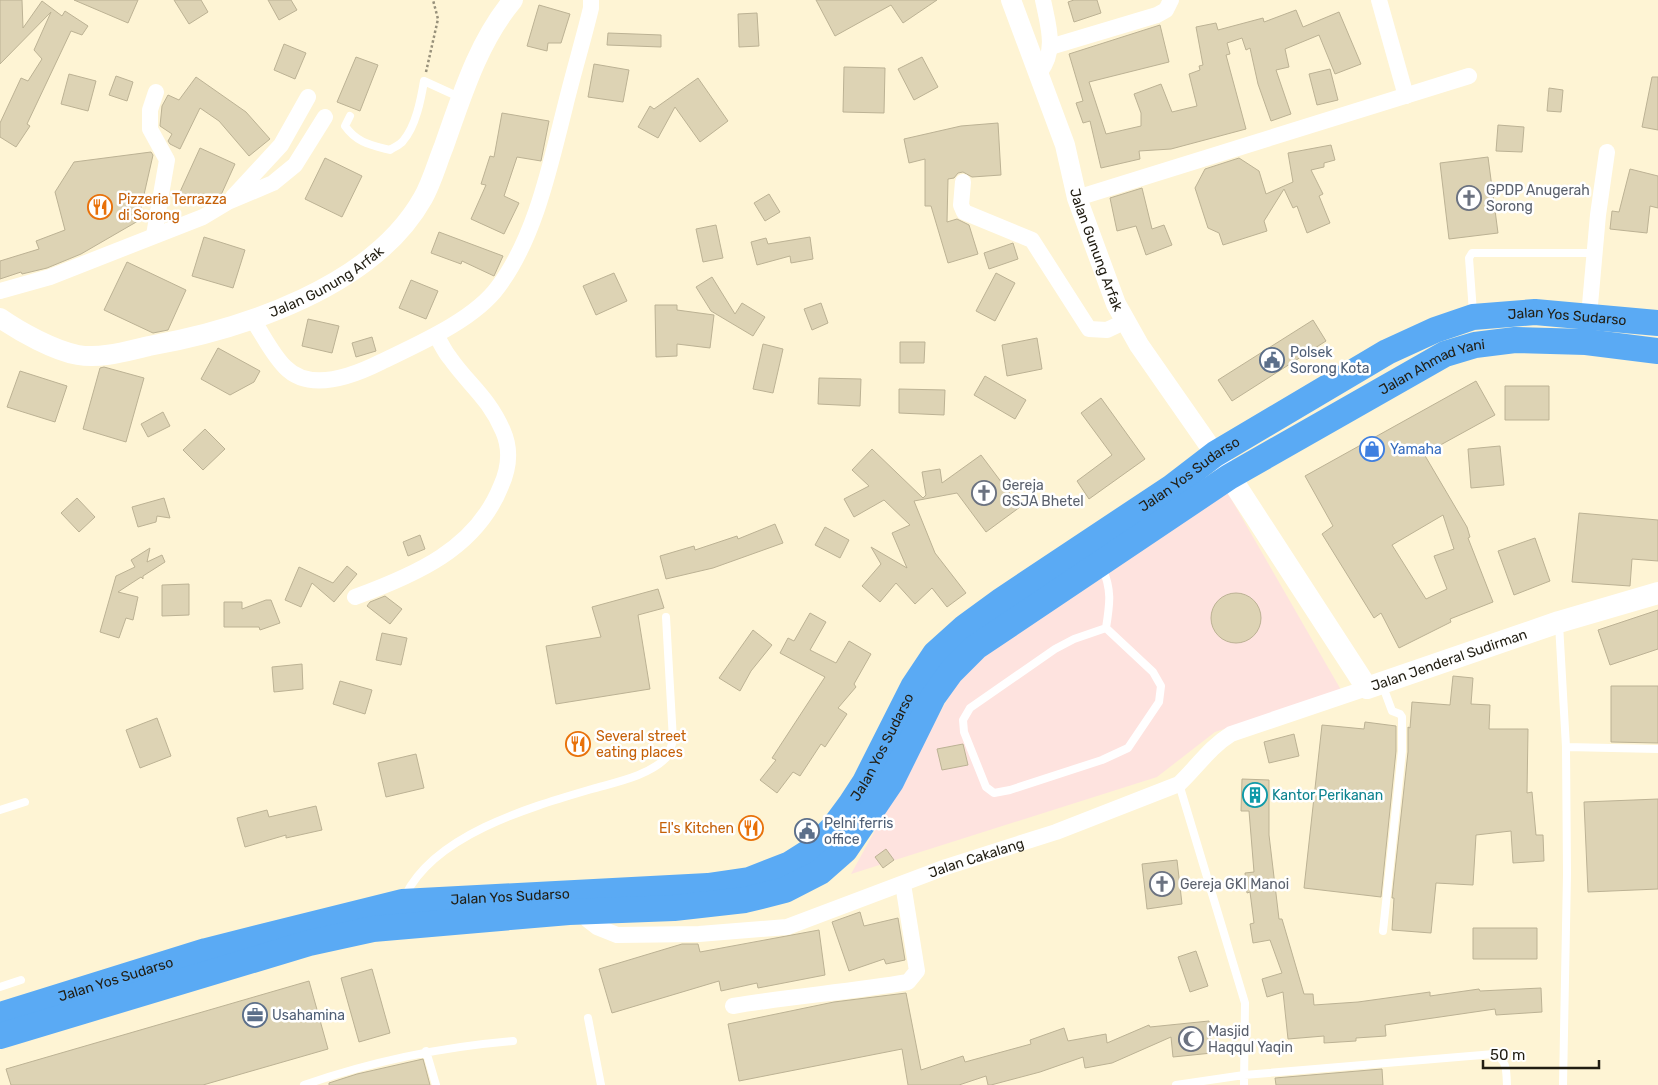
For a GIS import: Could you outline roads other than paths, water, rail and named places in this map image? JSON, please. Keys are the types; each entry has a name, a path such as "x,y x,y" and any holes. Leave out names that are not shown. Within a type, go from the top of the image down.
{"highway":[{"name":"Jalan Yos Sudarso","path":"0,1036 309,943 373,929 749,880 790,864 808,852 832,828 850,805 865,782 913,687 935,654 965,627 1002,600 1172,487 1215,454 1387,352 1435,330 1472,306 1658,322"},
{"name":"Jalan Ahmad Yani","path":"1229,477 1404,375 1445,354 1475,345 1515,340 1586,342 1658,351"},
{"name":"Jalan Yos Sudarso","path":"0,1016 206,951 402,902 582,903 674,908 745,900 784,890 820,872 845,850 891,782 933,697 950,672 976,647 1229,477"}],"main road":[{"name":"Jalan Gunung Arfak","path":"1215,454 1229,477"},
{"name":"Jalan Jenderal Sudirman","path":"1229,477 1374,685 1559,622 1658,593"}],"street":[{"path":"253,320 286,368 311,380 333,379 360,372 436,335 465,318 498,288 523,245 549,169 591,8 591,0"},
{"name":"Jalan Gunung Arfak","path":"1011,0 1040,72 1065,145 1077,198 1116,304 1168,388 1215,454"},
{"path":"1040,72 1044,68 1052,41 1043,0"},
{"path":"1050,47 1157,15 1166,10 1171,0"},
{"path":"1379,0 1406,96"},
{"name":"Jalan Gunung Arfak","path":"0,318 54,347 78,355 96,356 195,338 253,320 346,277 365,264 385,245 423,198 482,45 507,3"},
{"path":"1077,198 1468,76"},
{"path":"154,235 167,160 150,129 150,110 156,92"},
{"path":"228,202 282,145 308,97"},
{"path":"0,291 50,277 203,217 228,202 273,183 295,165 325,117"},
{"path":"1589,316 1594,253 1607,152"},
{"path":"963,182 961,205 964,212 1032,240 1089,329 1107,330 1126,322"},
{"path":"355,597 400,580 457,547 472,533 496,499 506,474 509,448 504,432 492,409 450,358 436,335"},
{"name":"Jalan Cakalang","path":"582,903 588,920 597,927 617,935 699,934 787,927 810,920 946,867 1056,832 1179,784 1193,771 1216,743 1231,734 1374,685"},
{"path":"733,1006 908,982 918,971 903,884"}],"lane":[{"path":"350,116 345,126 351,135 362,143 390,150 402,142 409,131 421,98 424,80 461,98"},
{"path":"1472,306 1469,258 1472,253 1594,253"},
{"path":"1100,563 1109,582 1111,599 1106,628"},
{"path":"402,902 412,882 440,855 476,831 545,803 635,776 665,758 670,752 672,740 666,617"},
{"path":"1559,622 1566,747 1567,874 1563,1085"},
{"path":"1106,628 1153,672 1161,686 1159,702 1142,729 1128,748 1102,760 1010,790 994,793 986,787 964,732 963,720 970,708 1055,649 1074,638 1106,628"},
{"path":"1374,685 1393,712 1400,714 1402,717 1402,751 1383,931"},
{"path":"1566,747 1658,749"},
{"path":"1179,784 1245,1002 1244,1085"},
{"path":"0,810 25,802"},
{"path":"0,987 21,980"},
{"path":"588,1018 601,1085"},
{"path":"304,1085 336,1074 426,1051 513,1041"},
{"path":"426,1051 436,1085"},
{"path":"1176,1085 1244,1075 1494,1054 1502,1059 1506,1066 1506,1085"}],"place":[{"name":"GPDP Anugerah Sorong","path":"1469,198"},
{"name":"Pizzeria Terrazza di Sorong","path":"100,207"},
{"name":"Polsek Sorong Kota","path":"1272,360"},
{"name":"Yamaha","path":"1372,449"},
{"name":"Gereja GSJA Bhetel","path":"984,493"},
{"name":"Several street eating places","path":"578,744"},
{"name":"Kantor Perikanan","path":"1255,795"},
{"name":"El's Kitchen","path":"751,828"},
{"name":"Pelni ferris office","path":"807,831"},
{"name":"Gereja GKI Manoi","path":"1162,884"},
{"name":"Usahamina","path":"255,1015"},
{"name":"Masjid Haqqul Yaqin","path":"1191,1039"}]}
